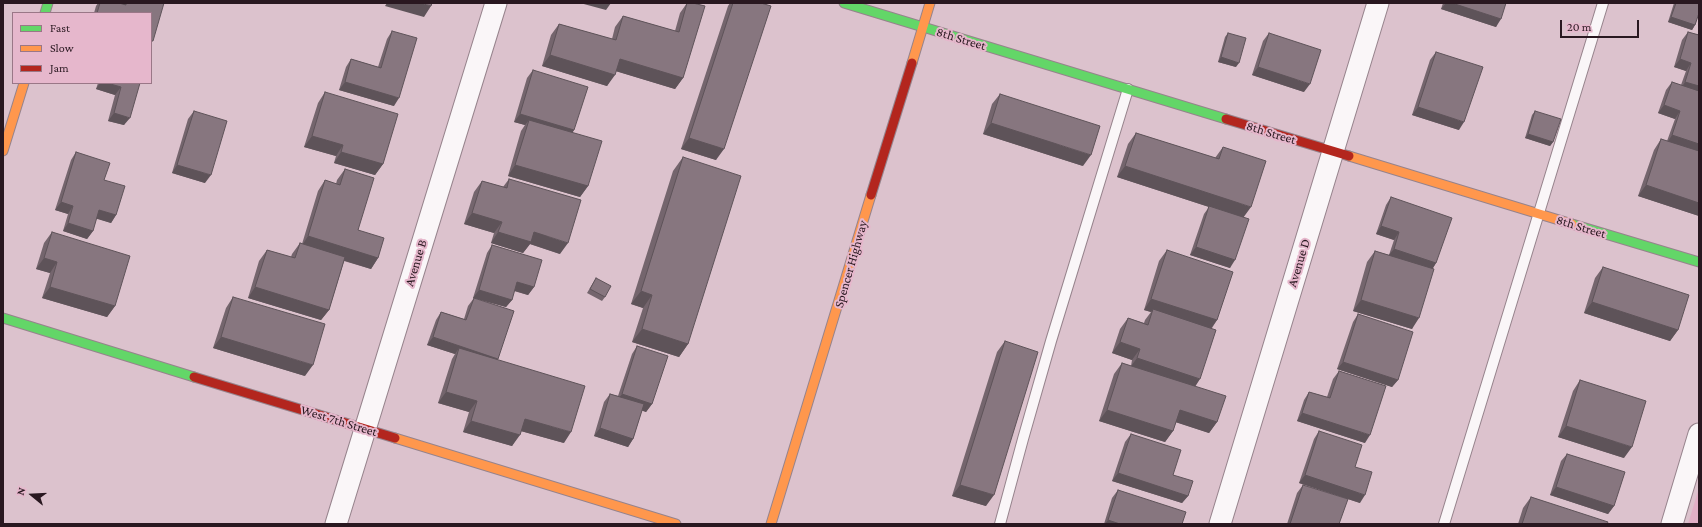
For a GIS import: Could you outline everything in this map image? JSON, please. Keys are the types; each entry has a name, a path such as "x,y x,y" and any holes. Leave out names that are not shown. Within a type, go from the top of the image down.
{"street":[{"name":"Avenue B","path":"336,524 496,3"},
{"name":"8th Street","path":"844,3 1699,262"},
{"name":"Spencer Highway","path":"772,524 930,3"},
{"name":"Avenue D","path":"1220,524 1378,3"},
{"path":"3,151 24,84"},
{"name":"West 7th Street","path":"3,318 676,524"},
{"path":"1672,524 1699,434"}],"lane":[{"path":"1444,524 1603,3"},
{"path":"1000,524 1022,439 1128,89"}],"shaded area":[{"path":"1699,488 1699,524 1688,524"}],"building":[{"path":"100,3 119,3 126,5 126,3 164,3 153,41 152,12 97,12"},
{"path":"420,3 432,3 431,6"},
{"path":"687,3 705,6 683,78 620,59 615,75 550,55 559,24 616,40 623,16 679,32"},
{"path":"733,3 761,3 771,6 724,149 689,138"},
{"path":"1452,3 1506,3 1501,19"},
{"path":"1676,3 1699,3 1699,13 1695,25 1671,17"},
{"path":"392,31 417,38 399,98 345,82 351,59 381,68"},
{"path":"1688,32 1699,35 1699,86 1685,82 1691,63 1680,59"},
{"path":"1228,33 1246,38 1239,63 1221,57"},
{"path":"1269,33 1321,50 1310,84 1258,67"},
{"path":"1436,52 1483,67 1464,122 1418,107"},
{"path":"533,70 588,87 574,130 520,114"},
{"path":"1672,82 1699,91 1699,144 1672,135 1680,111 1664,105"},
{"path":"110,84 140,84 130,118 114,113 121,87"},
{"path":"325,92 398,114 383,164 341,152 343,145 312,136"},
{"path":"1000,94 1100,126 1091,155 991,123"},
{"path":"194,111 227,121 211,175 177,165"},
{"path":"1535,111 1561,119 1553,142 1528,134"},
{"path":"529,120 602,141 588,186 515,165"},
{"path":"1136,133 1219,159 1223,147 1266,161 1251,207 1125,166"},
{"path":"1661,139 1699,151 1699,203 1646,185"},
{"path":"76,152 110,163 104,180 125,186 116,215 99,210 93,231 68,223 73,206 61,202"},
{"path":"683,157 741,176 688,344 642,329 652,295 641,291"},
{"path":"345,169 374,178 358,230 384,238 378,258 308,236 325,180 340,185"},
{"path":"509,179 581,200 568,243 534,232 531,242 498,232 502,222 472,213 482,181 507,188"},
{"path":"1391,197 1452,218 1436,263 1394,249 1399,232 1381,226"},
{"path":"1209,206 1249,219 1235,260 1196,247"},
{"path":"52,232 130,256 115,306 50,287 57,262 44,258"},
{"path":"300,243 345,257 329,310 255,287 267,250 295,258"},
{"path":"492,245 542,260 534,287 517,282 512,300 479,290"},
{"path":"1167,250 1233,272 1217,320 1151,299"},
{"path":"1375,251 1434,269 1419,318 1361,300"},
{"path":"1603,267 1689,295 1678,330 1592,302"},
{"path":"596,278 611,286 605,297 590,289"},
{"path":"233,297 325,324 313,365 221,337"},
{"path":"474,298 514,311 498,359 433,337 441,312 466,320"},
{"path":"1153,309 1216,330 1200,379 1137,358 1140,349 1120,342 1128,318 1148,325"},
{"path":"1358,314 1413,332 1398,380 1343,362"},
{"path":"1005,341 1038,352 994,495 960,485"},
{"path":"637,346 668,356 652,404 622,394"},
{"path":"459,348 585,386 571,432 525,419 520,435 471,421 477,401 446,392"},
{"path":"1122,363 1226,396 1217,422 1180,410 1173,431 1107,410"},
{"path":"1339,371 1386,386 1370,435 1302,413 1309,392 1330,398"},
{"path":"1580,380 1646,401 1632,447 1566,426"},
{"path":"610,394 644,404 633,439 600,428"},
{"path":"1319,431 1362,445 1355,467 1372,472 1365,495 1305,475"},
{"path":"1131,434 1181,450 1173,475 1193,481 1188,496 1118,473"},
{"path":"1567,454 1625,472 1614,506 1556,487"},
{"path":"1303,485 1348,499 1339,524 1290,524"},
{"path":"1118,490 1186,512 1182,524 1120,524 1108,520"},
{"path":"1531,497 1608,522 1607,524 1522,524"}],"traffic: fast":[{"path":"45,12 48,3"},
{"path":"844,3 1226,119"},
{"path":"1572,224 1699,262"},
{"path":"3,318 194,377"}],"traffic: slow":[{"path":"912,63 930,3"},
{"path":"3,151 24,84"},
{"path":"1349,156 1572,224"},
{"path":"771,524 871,195"},
{"path":"395,438 676,524"}],"traffic: jam":[{"path":"871,195 912,63"},
{"path":"1226,119 1349,156"},
{"path":"194,377 395,438"}]}
